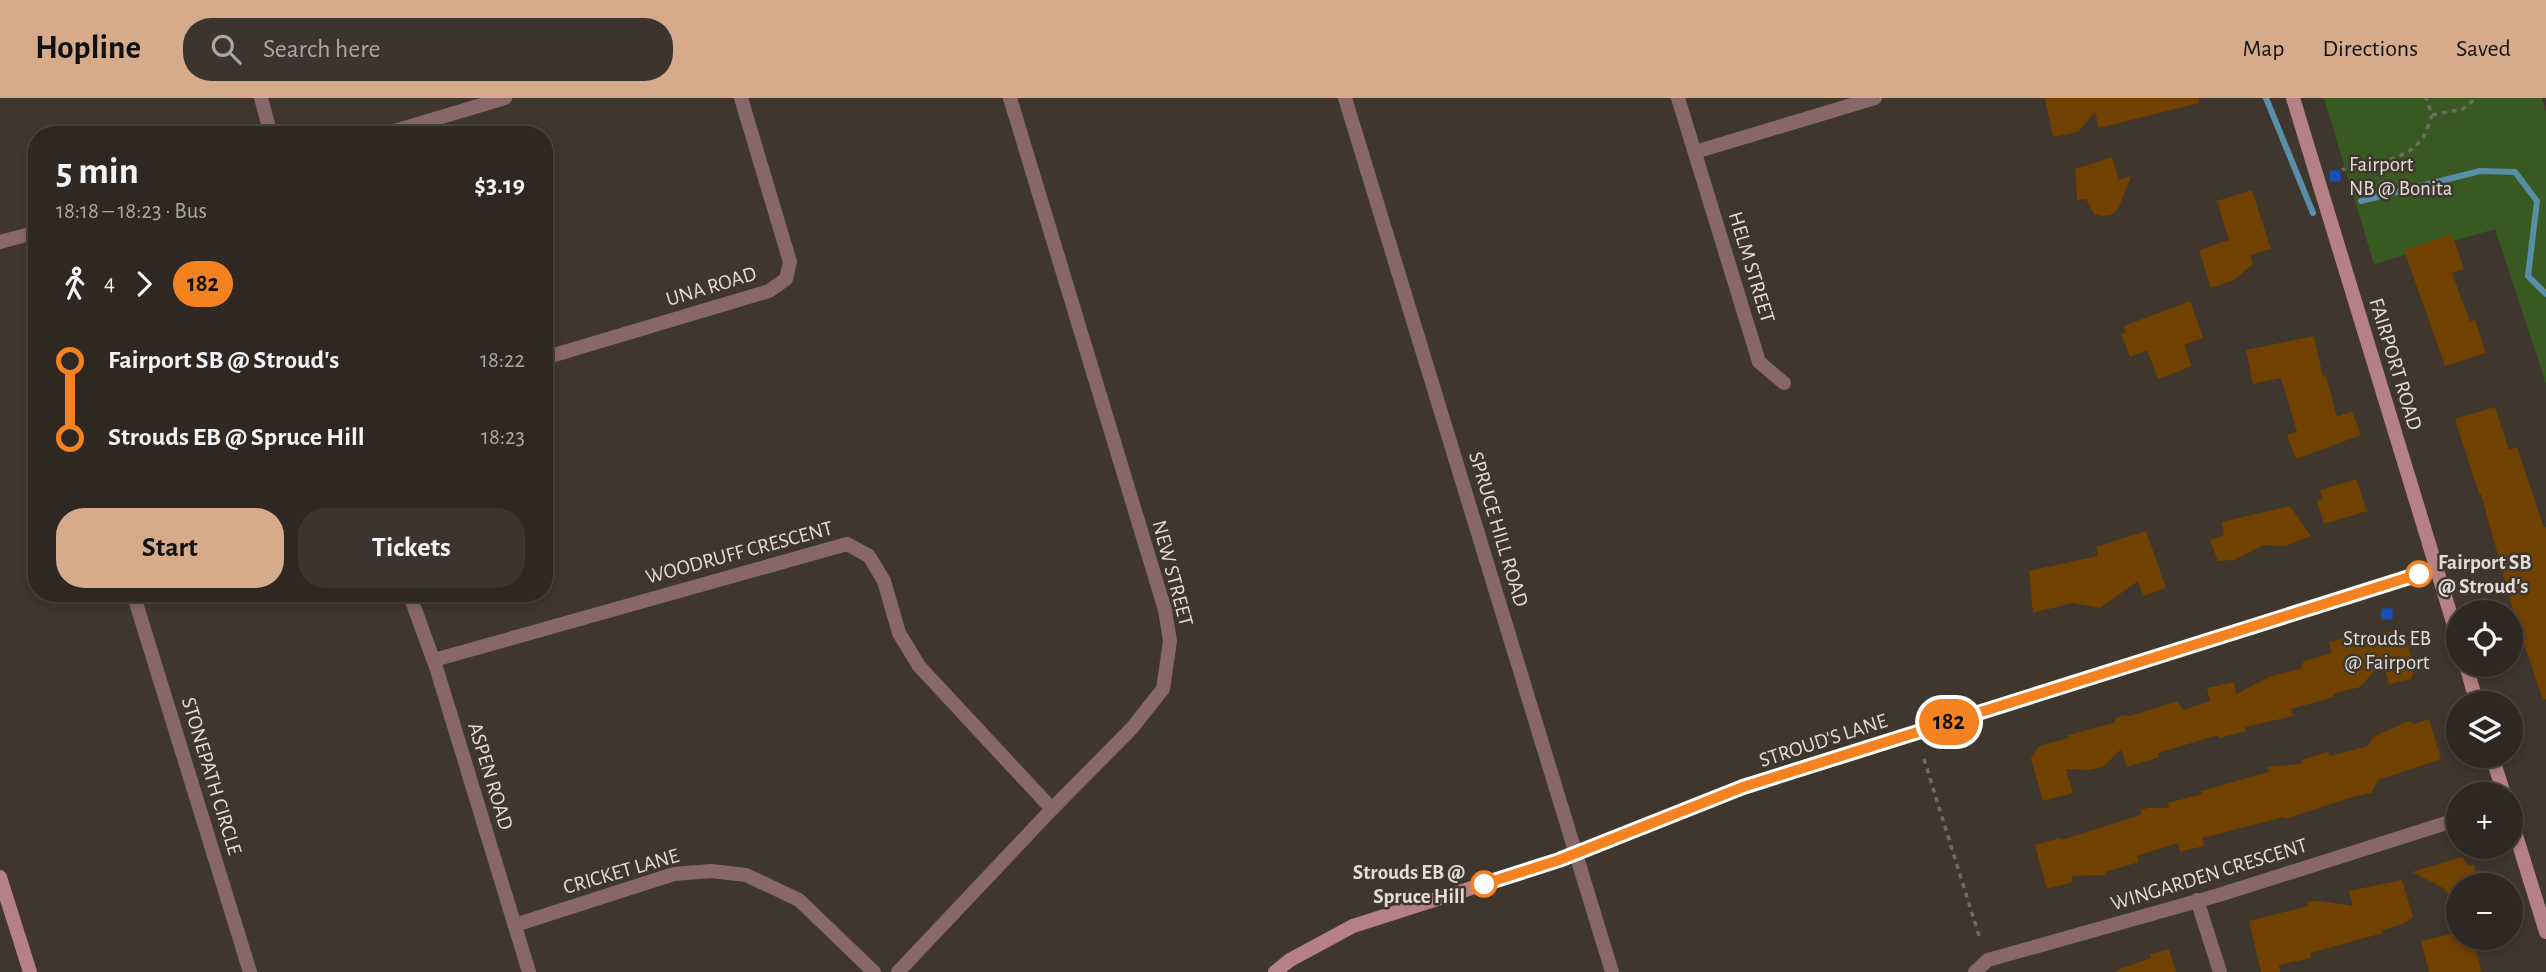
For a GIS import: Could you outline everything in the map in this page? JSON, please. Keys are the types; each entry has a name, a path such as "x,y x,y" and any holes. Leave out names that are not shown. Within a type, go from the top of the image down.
{"street":[{"path":"261,98 269,126"},
{"path":"411,126 505,98"},
{"name":"UNA ROAD","path":"553,355 769,291 786,279 790,262 741,98"},
{"name":"NEW STREET","path":"898,972 1052,809 1132,729 1163,689 1170,640 1165,610 1010,98"},
{"name":"SPRUCE HILL ROAD","path":"1345,98 1612,972"},
{"name":"HELM STREET","path":"1678,98 1759,362 1784,383"},
{"path":"1695,152 1875,98"},
{"name":"FAIRPORT ROAD","path":"2293,98 2447,600"},
{"path":"0,242 28,234"},
{"name":"WOODRUFF CRESCENT","path":"434,660 847,544 869,556 874,564 884,581 899,633 919,666 1052,809"},
{"name":"STROUD'S LANE","path":"1275,972 1290,960 1353,926 1559,860 1743,787 2437,568"},
{"name":"STONEPATH CIRCLE","path":"136,602 250,972"},
{"name":"ASPEN ROAD","path":"412,602 434,660 529,972"},
{"name":"WINGARDEN CRESCENT","path":"1975,972 1988,960 2197,901 2446,823"},
{"path":"2523,858 2546,932"},
{"name":"CRICKET LANE","path":"515,925 674,874 711,871 746,876 799,900 874,972"},
{"path":"0,877 30,972"},
{"path":"2197,901 2220,972"}],"path":[{"path":"2341,170 2402,155 2423,138 2432,115 2426,98"},
{"path":"2432,115 2463,109 2476,98"},
{"path":"1924,759 1980,939"}],"green space":[{"path":"2324,98 2542,98 2546,112 2546,384 2495,229 2374,264"}],"building":[{"path":"2045,98 2199,98 2199,103 2099,128 2095,112 2078,132 2053,137"},
{"path":"2112,157 2119,180 2131,176 2118,209 2111,215 2101,216 2094,214 2086,199 2077,200 2075,169"},
{"path":"2252,190 2271,249 2250,255 2253,264 2234,280 2211,288 2199,250 2229,240 2217,201"},
{"path":"2452,234 2464,269 2452,273 2470,322 2475,320 2486,353 2445,366 2404,250"},
{"path":"2190,301 2203,338 2184,345 2192,366 2158,379 2147,350 2130,357 2121,334 2126,332 2124,326"},
{"path":"2314,336 2323,377 2326,376 2337,417 2352,411 2361,435 2296,459 2287,435 2297,432 2281,378 2253,384 2246,350"},
{"path":"2495,407 2509,450 2517,447 2544,528 2546,527 2546,699 2543,700 2523,641 2523,600 2510,600 2481,494 2455,419"},
{"path":"2356,479 2367,511 2324,524 2317,501 2323,499 2320,490"},
{"path":"2290,506 2311,536 2286,546 2263,545 2234,560 2218,561 2210,540 2224,535 2222,522"},
{"path":"2146,531 2166,588 2143,596 2138,581 2100,608 2072,603 2033,613 2029,571 2098,556 2096,547"},
{"path":"2391,631 2395,637 2406,634 2414,671 2411,679 2389,684 2383,661 2360,687 2291,709 2293,716 2158,753 2159,757 2127,767 2121,749 2103,767 2088,770 2066,769 2073,793 2043,801 2031,758 2039,746 2114,723 2116,718 2123,715 2130,716 2177,701 2184,710 2210,701 2207,688 2234,682 2236,694 2271,676 2300,669 2304,661 2332,653 2329,642 2349,637 2350,641"},
{"path":"2429,719 2441,759 2378,780 2371,793 2285,819 2284,817 2202,838 2204,846 2180,852 2178,843 2137,856 2139,862 2105,872 2106,875 2071,876 2073,882 2047,889 2035,845 2060,838 2061,840 2141,815 2141,810 2148,808 2169,808 2168,803 2202,794 2201,791 2269,772 2267,767 2302,764 2301,760 2328,752 2330,756 2368,746 2373,737 2402,724 2410,721 2414,724"},
{"path":"2464,859 2469,866 2474,864 2476,873 2446,873 2446,891 2412,872"},
{"path":"2402,880 2413,917 2403,924 2382,930 2383,933 2310,953 2311,958 2279,965 2280,972 2261,972 2249,921 2308,906 2307,902 2321,901 2353,906 2349,891"},
{"path":"2446,935 2446,950 2476,950 2481,972 2429,972 2421,941"},
{"path":"2169,949 2176,972 2117,972 2151,958 2150,954"}],"waterway":[{"path":"2266,98 2313,213"},
{"path":"2361,201 2480,171 2515,172 2537,201 2528,276 2546,294"}],"bus line":[{"name":"182","path":"1484,884 1559,860 1743,787 2419,574"}],"place":[{"name":"Fairport NB @ Bonita","path":"2335,176"},
{"name":"Fairport SB @ Stroud's","path":"2419,574"},
{"name":"Strouds EB @ Fairport","path":"2387,614"},
{"name":"Strouds EB @ Spruce Hill","path":"1484,884"}]}
